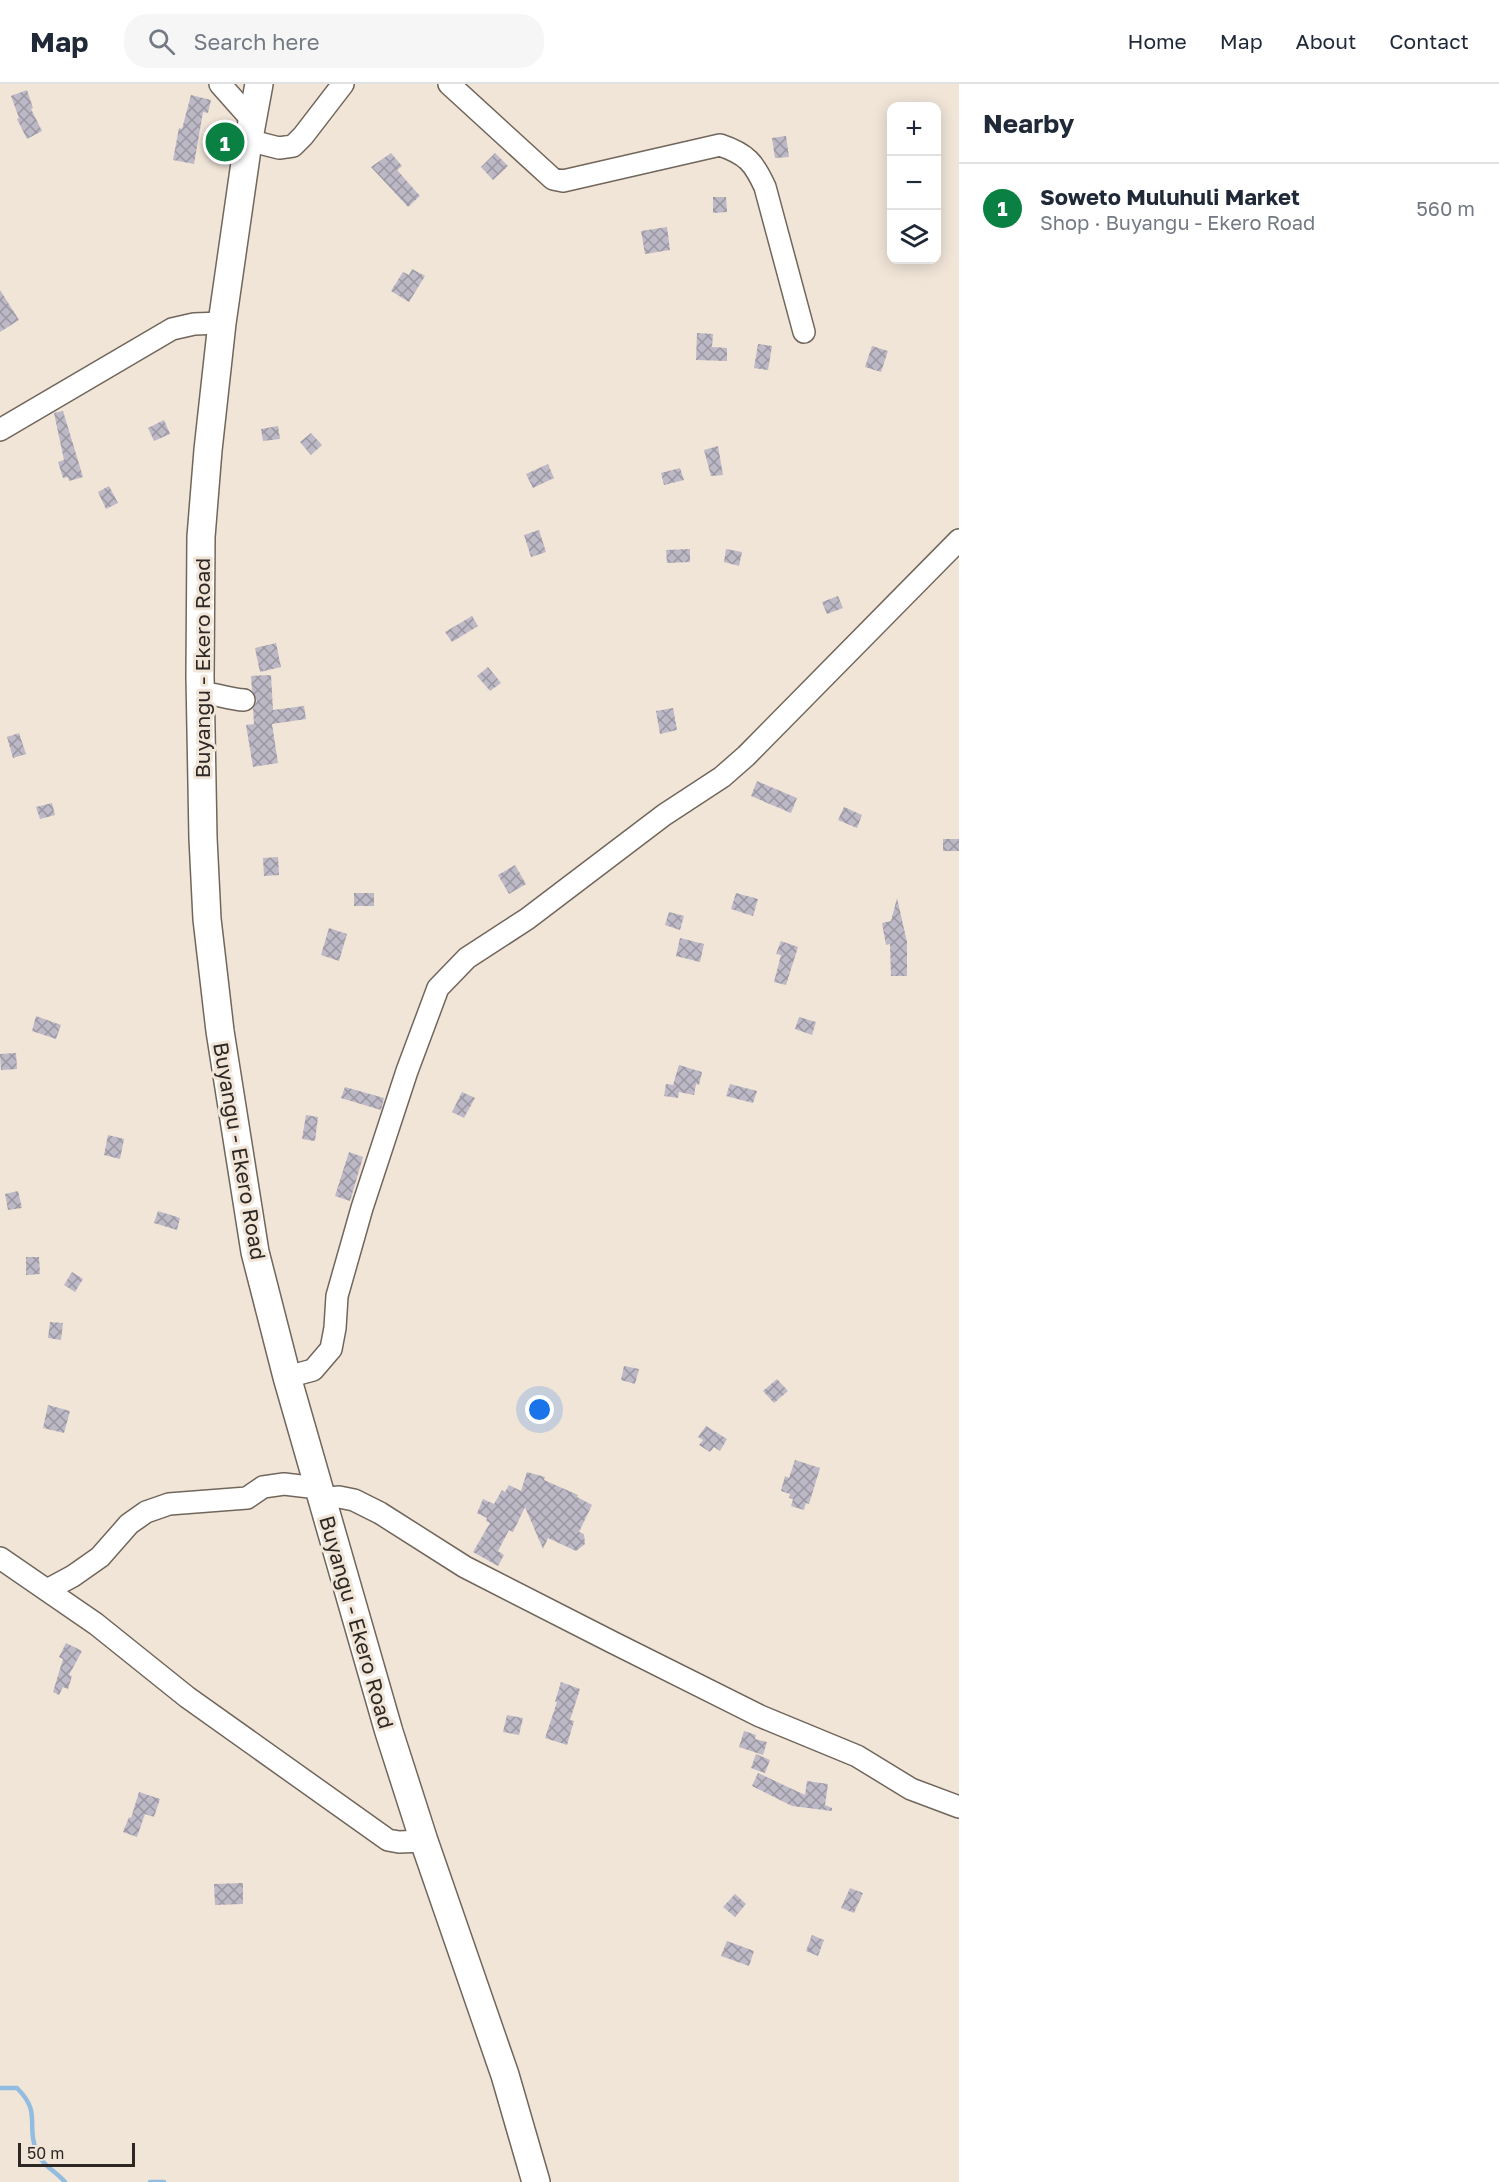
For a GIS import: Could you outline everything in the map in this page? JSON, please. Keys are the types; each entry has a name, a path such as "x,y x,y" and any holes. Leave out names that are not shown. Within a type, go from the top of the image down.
{"main road":[{"name":"Buyangu - Ekero Road","path":"259,84 250,130 222,323 203,502 200,693 207,919 219,1031 255,1252 287,1377 386,1720 424,1841 505,2075 536,2182"}],"street":[{"path":"220,84 250,130 279,148 293,146 343,84"},
{"path":"449,84 553,179 563,181 720,145 735,150 755,165 765,187 804,332"},
{"path":"0,430 172,329 194,324 222,323"},
{"path":"287,1377 313,1370 331,1349 337,1296 362,1208 407,1071 438,988 467,958 527,919 664,815 722,777 746,756 959,540"},
{"path":"200,693 213,693 229,699 244,700"},
{"path":"47,1590 100,1557 129,1524 146,1512 169,1504 247,1498 263,1487 284,1484 354,1500 380,1513 465,1567 602,1637 759,1716 857,1756 911,1789 959,1807"},
{"path":"0,1558 96,1624 219,1720 388,1840 424,1841"}],"building":[{"path":"27,90 33,108 31,109 42,131 27,139 17,119 19,118 11,96"},
{"path":"191,95 211,100 208,113 203,112 194,164 173,160 179,128 182,129"},
{"path":"786,136 789,157 775,158 772,138"},
{"path":"391,153 402,166 397,170 420,196 408,207 371,167"},
{"path":"495,153 508,166 493,180 481,167"},
{"path":"713,197 726,197 727,212 713,213"},
{"path":"667,227 670,250 645,254 641,231"},
{"path":"412,269 425,276 409,302 391,291 403,272 409,275"},
{"path":"0,290 19,320 0,332"},
{"path":"697,333 713,334 712,347 727,348 727,361 696,360"},
{"path":"758,344 772,346 768,370 754,368"},
{"path":"872,346 888,351 881,372 865,367"},
{"path":"63,411 83,477 69,481 68,477 63,478 58,462 64,460 54,413"},
{"path":"164,420 170,434 154,441 148,428"},
{"path":"278,426 280,439 263,441 261,429"},
{"path":"311,433 322,445 311,455 300,442"},
{"path":"718,446 723,475 711,476 704,450"},
{"path":"548,464 554,478 533,488 526,474"},
{"path":"680,468 684,480 664,485 661,473"},
{"path":"109,486 118,503 106,509 98,492"},
{"path":"539,530 546,552 531,557 524,535"},
{"path":"690,549 690,562 667,563 666,550"},
{"path":"726,549 742,552 739,566 724,562"},
{"path":"838,596 843,608 827,614 822,602"},
{"path":"472,616 478,626 452,642 445,632"},
{"path":"276,643 281,667 260,672 255,648"},
{"path":"488,667 501,683 490,691 477,676"},
{"path":"271,675 273,710 304,706 306,719 272,724 278,763 253,767 246,725 254,724 253,709 257,701 252,690 251,676"},
{"path":"673,708 677,730 660,734 656,711"},
{"path":"19,733 26,754 13,758 7,737"},
{"path":"757,781 797,798 791,813 751,796"},
{"path":"52,803 55,815 40,819 36,807"},
{"path":"844,807 862,815 857,828 838,820"},
{"path":"943,839 959,839 959,851 943,851"},
{"path":"278,857 279,875 264,876 263,858"},
{"path":"515,865 526,884 509,894 498,875"},
{"path":"354,893 374,893 374,906 354,906"},
{"path":"736,893 758,899 753,916 731,909"},
{"path":"897,898 907,942 907,976 891,976 890,944 886,945 882,923 891,921"},
{"path":"669,912 684,916 680,930 665,925"},
{"path":"329,928 347,934 339,961 321,955"},
{"path":"680,938 704,944 700,962 676,956"},
{"path":"781,941 798,947 786,985 774,982 781,955 776,954"},
{"path":"36,1016 61,1025 56,1039 32,1031"},
{"path":"799,1017 816,1022 812,1035 795,1029"},
{"path":"16,1053 17,1069 1,1070 0,1054"},
{"path":"679,1065 702,1072 699,1085 696,1084 694,1095 679,1092 678,1098 664,1096 666,1084 673,1085"},
{"path":"730,1084 757,1091 753,1103 726,1096"},
{"path":"345,1087 384,1098 381,1110 341,1098"},
{"path":"462,1092 475,1098 464,1118 452,1112"},
{"path":"306,1115 318,1117 315,1141 302,1139"},
{"path":"108,1135 124,1139 120,1159 104,1155"},
{"path":"349,1152 363,1157 350,1201 335,1196"},
{"path":"18,1191 22,1208 8,1210 5,1194"},
{"path":"158,1211 180,1218 177,1230 154,1223"},
{"path":"26,1257 39,1257 40,1274 26,1275"},
{"path":"72,1272 83,1279 75,1292 64,1285"},
{"path":"50,1322 63,1323 61,1340 48,1338"},
{"path":"624,1366 639,1369 635,1384 621,1380"},
{"path":"777,1379 788,1391 774,1403 763,1391"},
{"path":"48,1405 70,1411 64,1433 43,1428"},
{"path":"706,1426 727,1439 720,1451 714,1447 710,1452 699,1445 703,1440 698,1437"},
{"path":"795,1460 820,1468 809,1504 806,1503 804,1510 791,1506 793,1499 789,1498 790,1494 781,1491 785,1476 789,1478"},
{"path":"527,1472 545,1477 544,1480 578,1495 577,1497 592,1505 579,1532 584,1534 585,1544 576,1551 548,1538 543,1549 525,1507 513,1532 509,1530 498,1551 504,1555 498,1566 473,1552 490,1523 486,1521 487,1518 477,1513 483,1499 494,1504 502,1490 505,1492 509,1485 521,1491"},
{"path":"66,1643 82,1651 69,1675 72,1676 68,1689 63,1687 59,1695 53,1692 63,1659 59,1657"},
{"path":"561,1682 580,1689 570,1720 574,1721 567,1745 545,1738"},
{"path":"507,1715 523,1718 519,1735 503,1732"},
{"path":"744,1731 756,1735 755,1739 767,1742 763,1755 739,1747"},
{"path":"756,1754 770,1760 765,1773 751,1768"},
{"path":"758,1773 805,1795 807,1781 828,1784 825,1805 832,1808 832,1811 792,1806 752,1786"},
{"path":"139,1792 160,1799 154,1817 145,1814 137,1837 123,1832 129,1817 131,1818"},
{"path":"243,1883 243,1904 215,1905 214,1884"},
{"path":"850,1888 863,1893 854,1913 841,1908"},
{"path":"735,1894 746,1904 735,1917 723,1907"},
{"path":"812,1935 824,1940 818,1956 806,1951"},
{"path":"727,1941 754,1951 749,1966 721,1956"}],"waterway":[{"path":"0,2088 17,2088 25,2097 31,2112 33,2141 36,2150 45,2164 65,2182"},
{"path":"150,2182 164,2182"}],"place":[{"name":"Soweto Muluhuli Market","path":"225,142"}]}
